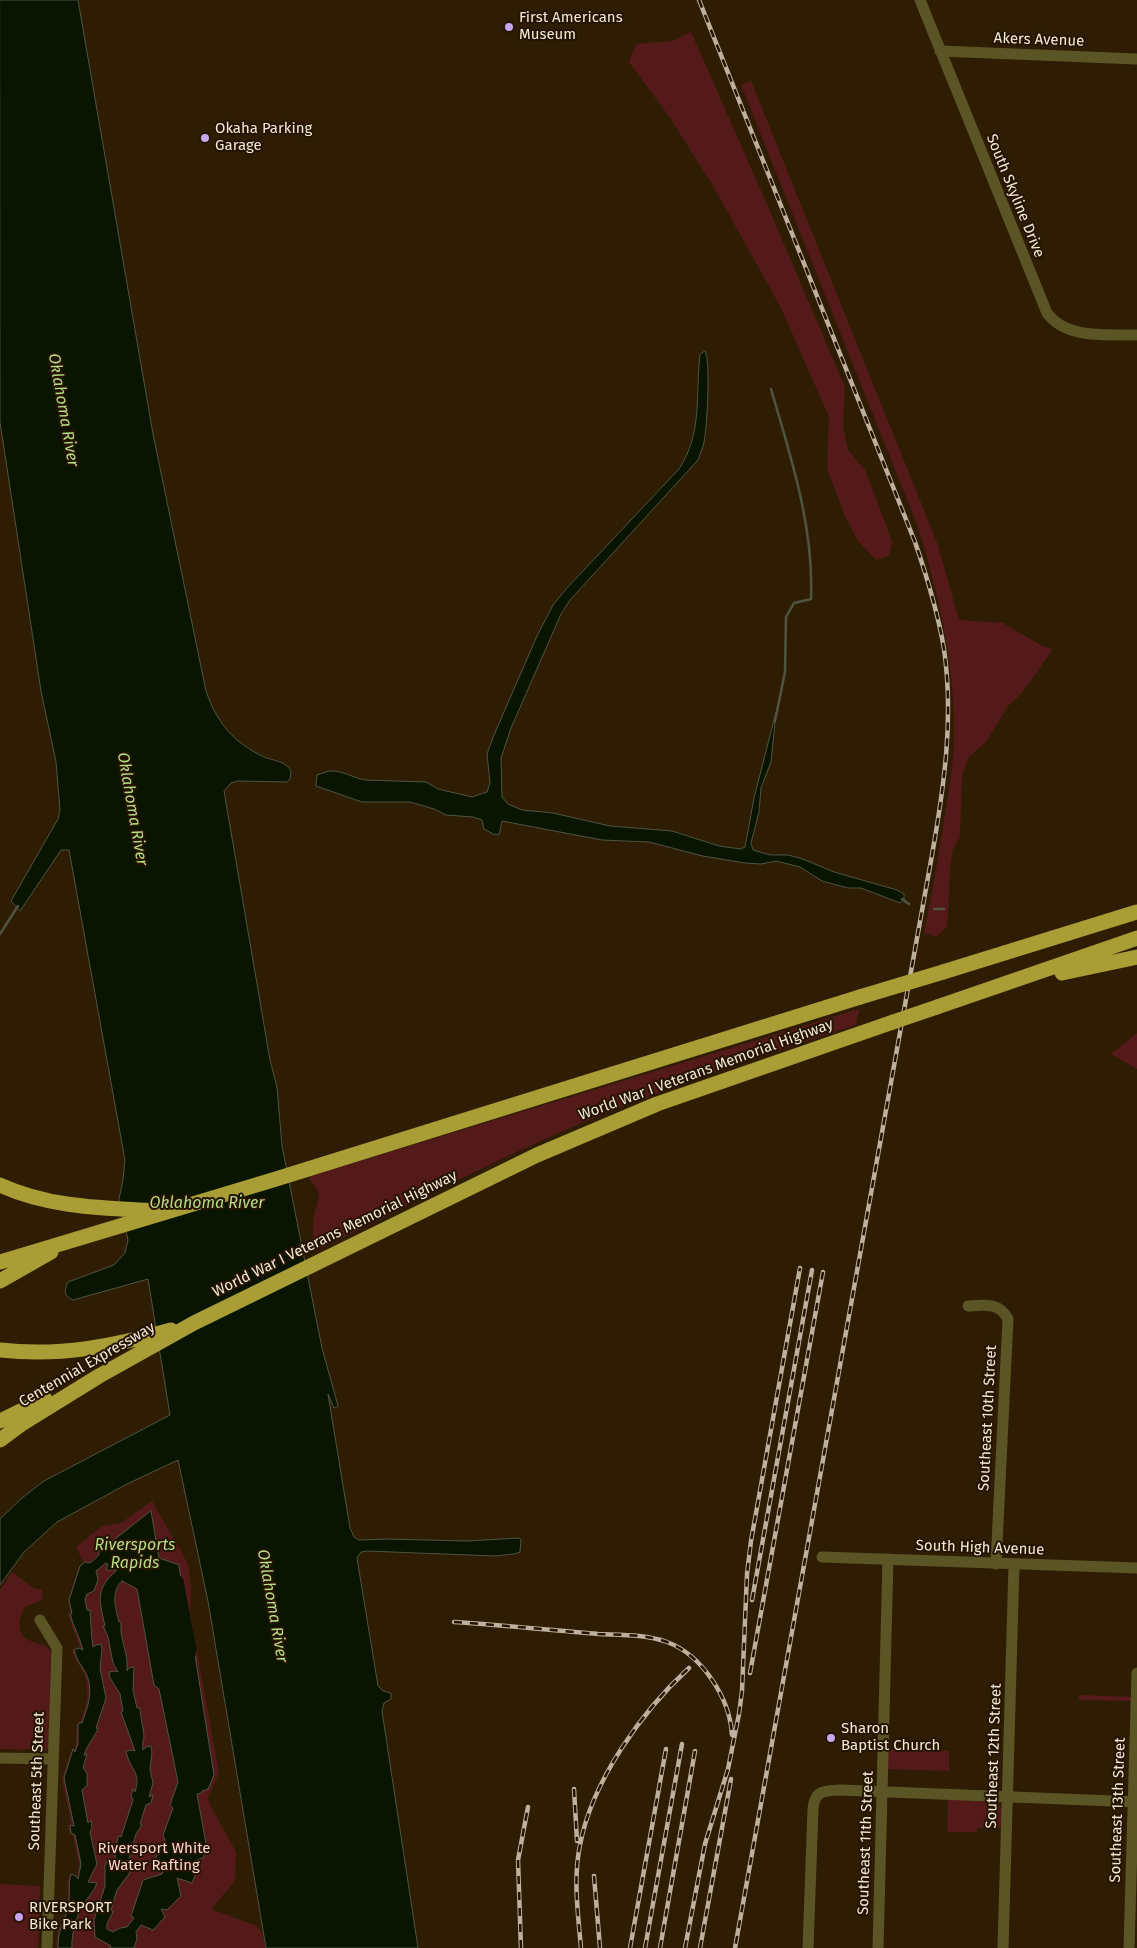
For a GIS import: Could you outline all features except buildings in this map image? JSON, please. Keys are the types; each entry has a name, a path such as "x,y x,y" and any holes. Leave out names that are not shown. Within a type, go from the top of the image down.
{"highway":[{"name":"World War I Veterans Memorial Highway","path":"169,1211 1137,912"},
{"name":"World War I Veterans Memorial Highway","path":"194,1323 513,1166 612,1122 739,1074 1137,938"},
{"path":"999,986 1137,957"},
{"path":"0,1185 24,1195 49,1202 94,1207 169,1211"},
{"path":"0,1262 169,1211"},
{"path":"0,1281 23,1270 69,1241"},
{"path":"0,1350 64,1352 124,1343 194,1323"},
{"name":"Centennial Expressway","path":"0,1440 29,1419 99,1376 128,1362 194,1323"},
{"path":"0,1420 99,1376"}],"street":[{"name":"South Skyline Drive","path":"920,0 1047,314 1059,325 1074,331 1137,335"},
{"name":"Akers Avenue","path":"940,51 1137,59"},
{"name":"Southeast 10th Street","path":"968,1306 993,1306 1004,1310 1008,1319 996,1564"},
{"name":"South High Avenue","path":"822,1558 1137,1568"},
{"name":"Southeast 11th Street","path":"878,1948 888,1560"},
{"name":"Southeast 12th Street","path":"1003,1948 1014,1565"},
{"name":"Southeast 5th Street","path":"40,1620 57,1648 47,1948"},
{"name":"Southeast 13th Street","path":"1129,1948 1135,1802 1137,1673"},
{"path":"0,1758 53,1759"},
{"path":"808,1948 813,1809 815,1798 818,1794 828,1791 1135,1802"}],"green space":[{"path":"691,32 845,387 843,426 848,450 865,470 892,542 889,556 876,560 858,541 844,514 827,468 829,417 781,308 712,184 668,115 629,62 636,44 672,41"},
{"path":"751,81 938,545 959,620 1003,623 1044,647 1053,649 1021,694 1008,706 986,742 969,757 962,775 960,837 953,849 950,867 946,928 936,937 924,933 949,792 954,735 951,674 938,600 918,527 741,85"},
{"path":"859,1009 856,1025 700,1077 623,1106 488,1165 315,1251 313,1225 319,1196 308,1177"},
{"path":"1137,1033 1137,1069 1111,1054"},
{"name":"Riversport White Water Rafting","path":"152,1501 188,1564 191,1587 190,1612 219,1773 208,1797 209,1803 236,1852 235,1881 211,1909 257,1926 262,1933 265,1948 57,1948 59,1929 68,1902 70,1874 77,1879 79,1865 73,1836 69,1833 68,1825 72,1827 62,1779 72,1749 74,1752 77,1726 80,1723 88,1691 86,1678 72,1650 81,1650 68,1615 71,1614 68,1600 79,1567 84,1563 76,1547 102,1526 121,1523"},
{"path":"12,1572 35,1589 43,1589 42,1600 26,1606 23,1610 20,1630 26,1638 48,1647 51,1653 48,1750 0,1749 0,1590"},
{"path":"1079,1695 1132,1697 1132,1701 1079,1700"},
{"path":"888,1750 949,1751 949,1771 888,1769"},
{"path":"948,1799 995,1802 1002,1810 1003,1828 977,1828 977,1832 947,1832"},
{"name":"RIVERSPORT Bike Park","path":"0,1884 40,1886 38,1948 0,1948"}],"water":[{"name":"Oklahoma River","path":"0,0 78,0 153,434 206,691 215,713 235,738 264,757 283,763 291,771 290,779 287,782 238,781 231,783 224,791 270,1060 277,1087 282,1146 322,1348 338,1406 334,1408 328,1394 350,1528 354,1537 359,1540 467,1541 519,1538 521,1540 520,1552 514,1554 495,1556 367,1551 361,1552 357,1558 378,1686 383,1691 391,1693 391,1699 384,1703 382,1711 418,1948 266,1948 208,1601 178,1460 127,1484 57,1522 24,1552 0,1585 0,1519 22,1498 44,1481 170,1415 148,1279 73,1300 66,1293 68,1282 114,1265 125,1253 128,1240 119,1199 125,1160 69,850 61,850 20,911 11,901 58,819 60,810 56,762 41,691 0,422"},
{"path":"705,351 708,367 707,410 704,442 698,460 570,600 561,614 511,728 501,758 502,797 508,804 522,810 553,813 610,826 672,831 719,846 741,849 745,847 754,798 776,712 771,762 761,788 759,812 751,843 753,850 770,855 788,855 803,859 834,872 897,890 904,894 904,900 900,903 861,888 848,888 822,881 800,867 776,861 761,864 745,863 703,856 649,842 602,840 502,821 499,835 484,829 482,820 473,817 446,815 434,809 410,802 362,802 316,786 317,775 334,771 365,780 426,782 438,789 472,797 487,792 490,783 487,754 537,636 553,605 679,469 687,455 692,441 697,414 700,355"},
{"name":"Riversports Rapids","path":"151,1511 159,1558 179,1565 181,1581 177,1582 189,1649 194,1649 214,1775 208,1789 197,1794 207,1849 203,1858 194,1861 199,1865 192,1883 177,1878 181,1896 167,1910 161,1909 165,1917 153,1930 141,1925 136,1932 137,1939 134,1948 109,1948 111,1946 95,1937 94,1920 105,1886 105,1866 107,1861 114,1865 118,1836 121,1837 133,1800 131,1796 133,1789 135,1792 137,1785 136,1775 126,1751 135,1751 121,1712 123,1711 120,1694 110,1678 109,1672 118,1672 113,1663 108,1637 103,1626 105,1626 100,1595 105,1583 117,1570 106,1570 108,1564 106,1563 96,1571 98,1580 94,1591 87,1594 85,1600 87,1610 90,1610 93,1647 101,1644 100,1668 106,1698 96,1728 98,1729 84,1755 87,1754 83,1768 87,1773 87,1786 82,1790 88,1823 91,1820 92,1828 90,1832 97,1864 88,1882 97,1883 82,1906 78,1916 73,1932 72,1948 58,1948 59,1935 69,1902 71,1874 78,1879 81,1864 75,1835 71,1833 70,1825 74,1826 64,1778 73,1749 75,1752 78,1744 78,1725 82,1723 90,1690 87,1677 74,1650 79,1648 83,1650 70,1614 72,1614 69,1600 80,1566 85,1562 90,1563 99,1555 99,1552","holes":["122,1581 137,1589 154,1685 159,1689 178,1782 170,1805 173,1808 163,1835 166,1843 161,1844 154,1864 164,1870 162,1874 143,1880 131,1916 134,1918 127,1927 113,1932 107,1929 107,1924 113,1911 111,1910 117,1890 129,1874 131,1868 123,1868 123,1864 129,1859 136,1834 142,1825 140,1824 146,1805 151,1803 153,1795 149,1797 153,1783 150,1769 151,1746 143,1750 144,1735 140,1708 137,1708 133,1690 134,1667 129,1668 127,1671 121,1622 119,1622 115,1601 116,1590"]}],"waterway":[{"path":"771,389 800,492 809,545 811,572 811,599 794,603 786,617 785,672 775,721"},
{"path":"902,899 909,904"},
{"path":"0,934 18,906"},
{"path":"934,909 944,909"},
{"path":"171,1573 179,1581 192,1649 190,1659"}],"railway":[{"path":"699,0 915,542 932,595 942,636 948,701 944,778 936,829 735,1948"},
{"path":"685,1948 705,1844 728,1769 739,1714 742,1691 747,1574 751,1541 800,1268"},
{"path":"752,1600 812,1270"},
{"path":"750,1673 823,1272"},
{"path":"454,1622 598,1634 633,1635 667,1642 680,1648 692,1657 712,1680 726,1707 732,1735"},
{"path":"581,1948 577,1896 578,1858 586,1821 595,1796 607,1772 637,1726 671,1685 689,1668"},
{"path":"645,1948 682,1744"},
{"path":"630,1948 666,1749"},
{"path":"660,1948 695,1751"},
{"path":"700,1948 731,1779"},
{"path":"574,1789 577,1841"},
{"path":"521,1948 518,1860 528,1807"},
{"path":"594,1876 600,1948"}],"place":[{"name":"First Americans Museum","path":"509,27"},
{"name":"Okaha Parking Garage","path":"205,138"},
{"name":"Sharon Baptist Church","path":"831,1738"},
{"name":"RIVERSPORT Bike Park","path":"19,1917"}]}
